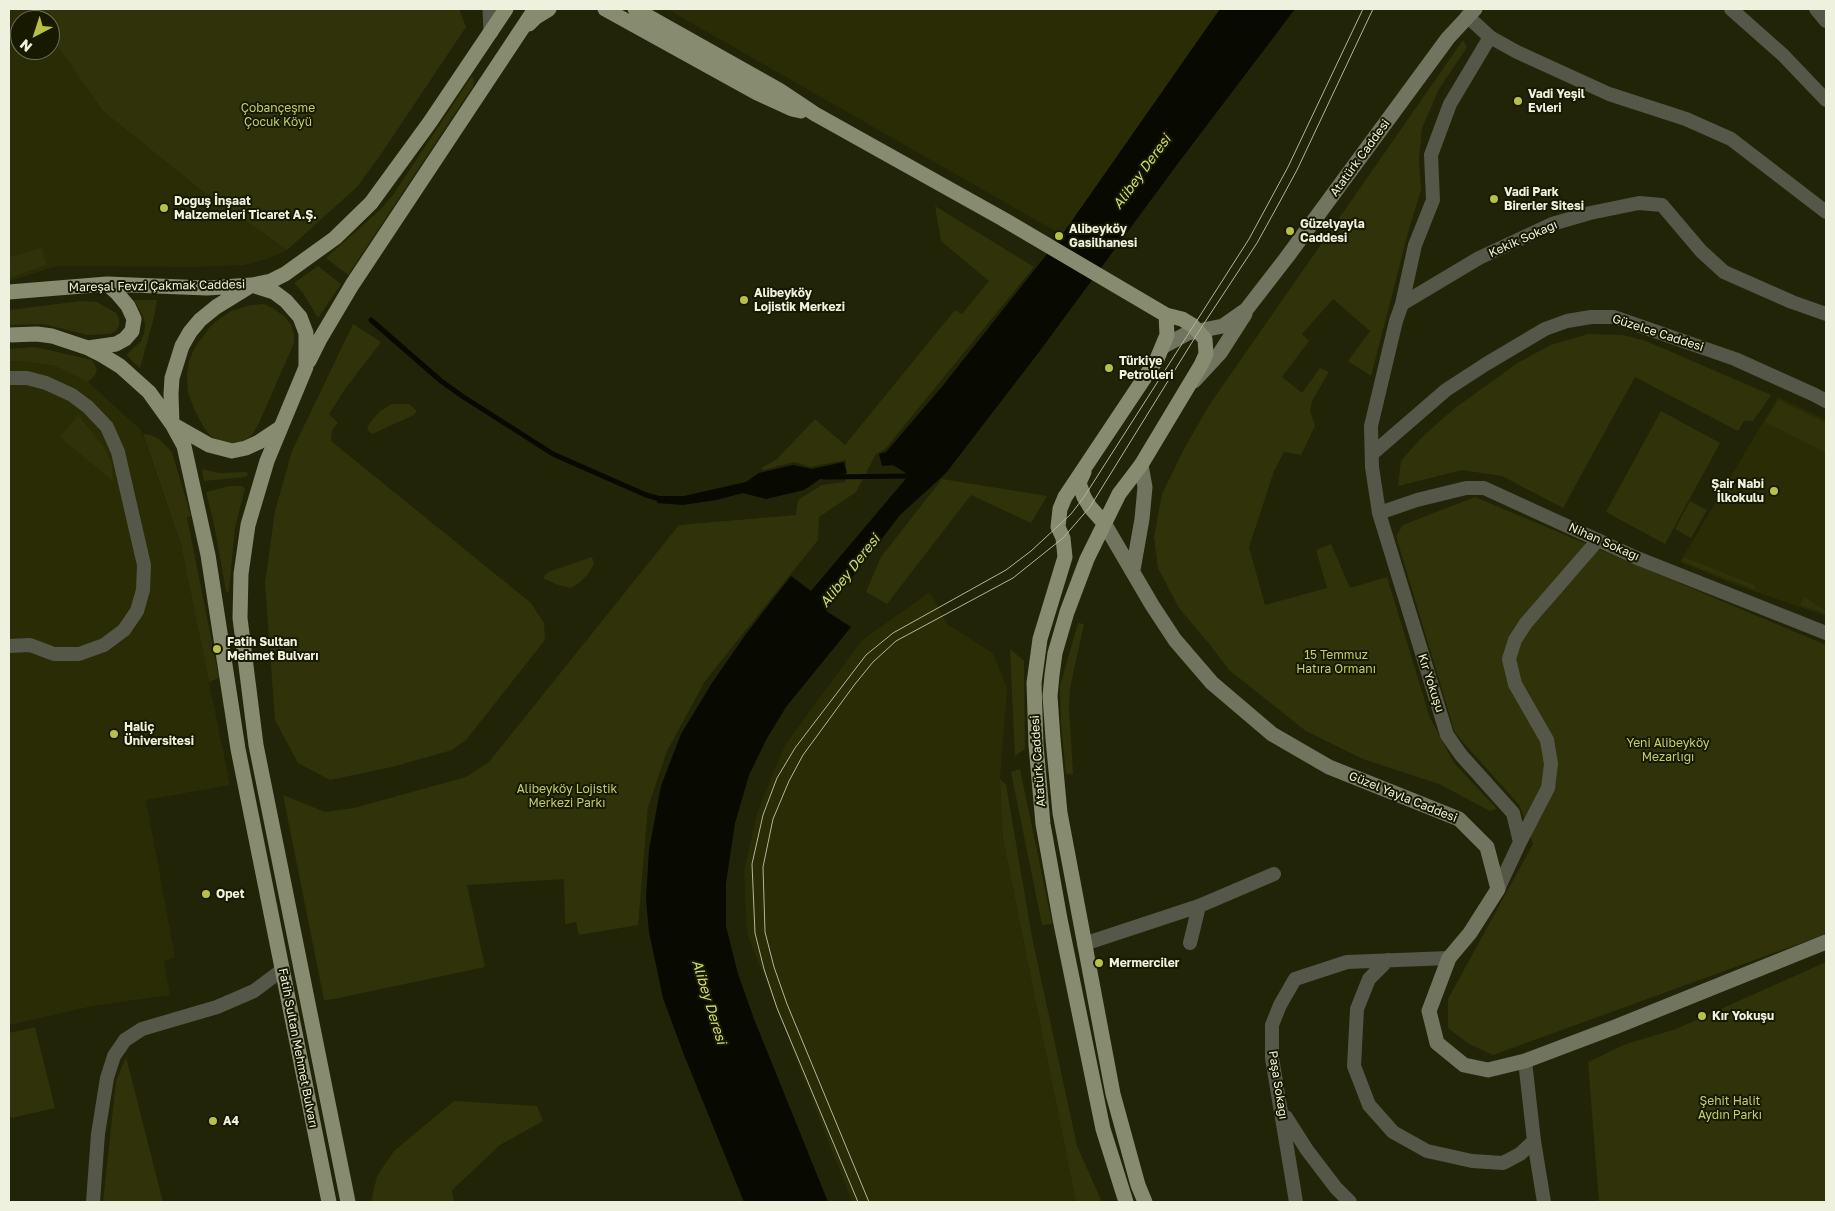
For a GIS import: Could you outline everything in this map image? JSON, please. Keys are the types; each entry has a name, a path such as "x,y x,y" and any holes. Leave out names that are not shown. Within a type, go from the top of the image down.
{"main road":[{"name":"Mareşal Fevzi Çakmak Caddesi","path":"9,292 107,284 207,288 252,285 271,281 294,268 336,238 371,203 430,122 506,9"},
{"path":"9,335 37,334 52,336 88,348 120,366 138,382 149,392 172,424 209,445 232,451 246,448 259,442 280,428 320,339 352,285 535,9"},
{"path":"516,37 536,17 549,9"},
{"path":"605,9 757,93 792,110 815,114"},
{"path":"635,9 779,90 815,114 1166,315 1182,319 1199,331"},
{"name":"Atatürk Caddesi","path":"1191,383 1220,353 1242,320 1246,310 1288,257 1448,38 1471,12"},
{"path":"88,348 116,344 125,339 132,331 134,319 128,306 107,284"},
{"path":"172,424 172,378 186,339 200,320 216,307 252,285 274,292 286,301 300,316 306,333 306,367"},
{"name":"Atatürk Caddesi","path":"1164,346 1188,333 1223,326 1246,310"},
{"name":"Atatürk Caddesi","path":"1126,1202 1103,1129 1060,919 1043,824 1034,715 1034,684 1040,639 1065,557 1063,538 1058,527 1060,509 1065,497 1157,359 1164,346 1167,328 1166,315"},
{"name":"Atatürk Caddesi","path":"1145,1202 1113,1094 1084,944 1060,814 1050,696 1055,653 1067,612 1087,559 1119,494 1141,465 1191,383 1206,354 1205,339 1199,331"},
{"name":"Fatih Sultan Mehmet Bulvarı","path":"172,424 184,446 208,555 238,749 329,1202"},
{"name":"Fatih Sultan Mehmet Bulvarı","path":"280,428 259,486 248,525 241,574 240,618 256,745 348,1202"},
{"path":"1090,460 1079,483 1090,507 1104,523"},
{"path":"1134,570 1145,487 1141,465"},
{"name":"Güzel Yayla Caddesi","path":"1104,523 1134,570 1152,605 1175,640 1212,683 1272,734 1329,768 1459,819 1487,847 1498,888"},
{"path":"1498,888 1470,933 1449,958 1429,1011 1436,1042 1464,1065 1488,1070 1525,1061 1615,1027 1826,942"}],"street":[{"path":"490,9 490,32"},
{"path":"1731,9 1783,55 1826,100"},
{"path":"1816,9 1826,21"},
{"path":"1471,12 1490,37 1517,52 1609,94 1686,119 1731,139 1825,210"},
{"name":"Kır Yokuşu","path":"1490,37 1450,104 1431,155 1433,200 1415,245 1402,304 1396,320 1371,426 1372,454 1378,513 1447,735 1461,755 1513,813 1520,842"},
{"name":"Kekik Sokağı","path":"1402,304 1479,258 1552,224 1590,213 1639,203 1662,205 1701,251 1724,272 1792,302 1826,314"},
{"name":"Güzelce Caddesi","path":"1372,454 1446,390 1493,360 1545,329 1568,321 1591,317 1614,317 1735,359 1826,401"},
{"path":"9,378 27,378 46,383 72,395 88,407 107,427 118,452 144,564 143,590 137,611 124,630 104,646 79,654 54,654 30,645 9,646"},
{"name":"Nihan Sokağı","path":"1378,513 1417,500 1466,488 1484,488 1637,558 1826,633"},
{"path":"1498,888 1548,788 1551,764 1547,740 1515,684 1509,659 1515,640 1526,623 1598,540"},
{"path":"1084,944 1199,906 1274,874"},
{"path":"1190,943 1199,906"},
{"name":"Paşa Sokağı","path":"1296,1202 1272,1058 1272,1025 1280,1005 1295,979 1347,962 1449,958"},
{"path":"1388,960 1370,979 1357,1009 1354,1066 1369,1105 1393,1132 1427,1151 1472,1162 1503,1162 1520,1154 1534,1141"},
{"path":"93,1202 98,1134 107,1078 114,1056 125,1040 142,1029 217,1007 254,991 282,970"},
{"path":"1525,1061 1534,1141 1544,1202"},
{"path":"1281,1110 1307,1150 1336,1188 1350,1202"}],"shaded area":[{"path":"9,9 32,10 10,10 10,60 60,60 60,50 103,111 201,190 287,250 268,259 244,265 196,267 57,266 9,281"},
{"path":"667,9 1220,9 1062,235"},
{"name":"Haliç Üniversitesi","path":"9,361 55,366 88,382 141,430 181,545 230,785 146,800 175,957 164,961 170,995 93,1006 9,1025"},
{"name":"Şair Nabi İlkokulu","path":"1778,397 1826,420 1826,616 1736,585 1680,562"},
{"path":"930,592 947,624 993,653 1007,689 1000,779 1003,839 1076,1202 852,1202 747,933 744,871 757,813 785,745 862,640"}],"green space":[{"name":"Çobançeşme Çocuk Köyü","path":"459,9 466,27 357,187 287,250 201,190 103,111 60,50 60,10 32,10"},
{"name":"15 Temmuz Hatıra Ormanı","path":"1463,40 1467,47 1439,89 1422,128 1419,159 1421,190 1371,376 1348,361 1370,331 1333,299 1302,334 1309,341 1282,377 1302,393 1320,368 1329,372 1312,401 1310,411 1315,426 1301,455 1284,452 1274,471 1249,547 1265,605 1327,588 1316,550 1331,544 1350,588 1387,577 1430,718 1454,763 1497,809 1490,811 1439,784 1363,759 1306,731 1229,670 1179,608 1158,568 1154,537 1162,494 1184,449 1210,404"},
{"path":"472,76 473,86 348,275 326,258 380,210 393,195"},
{"name":"Alibeyköy Lojistik Merkezi Parkı","path":"935,206 1034,267 885,449 876,454 856,492 819,517 818,540 705,681 667,751 648,807 638,925 579,935 576,922 565,924 564,879 467,885 485,967 324,1000 283,795 325,812 354,808 466,777 489,762 679,525 796,515 798,500 822,485 845,482 846,460 810,467 794,462 763,470 761,468 776,460 815,419 845,445 955,310 962,314 989,281 941,241"},
{"path":"42,248 46,265 9,278 9,257"},
{"path":"318,266 341,284 318,318 303,293 294,283"},
{"path":"134,300 157,300 140,368 126,355 141,341 144,333 145,324 143,316"},
{"path":"81,301 97,302 116,313 119,318 119,325 116,331 110,334 88,335 43,324 9,325 9,310"},
{"path":"264,304 285,317 291,325 294,343 252,435 244,441 228,444 213,438 204,428 194,409 188,392 187,374 189,361 195,347 210,327 219,319 231,311 251,305"},
{"path":"353,324 381,342 345,389 329,414 338,423 332,430 331,441 531,603 544,623 545,640 466,740 452,750 392,767 330,780 298,763 275,720 265,583 275,511 292,451"},
{"path":"1588,334 1623,335 1646,341 1771,395 1753,421 1744,421 1738,431 1635,377 1563,508 1502,476 1462,470 1398,486 1401,461 1422,437 1455,408 1519,362 1551,345"},
{"path":"35,347 92,360 97,370 95,375 88,382 55,366 9,361 9,349"},
{"path":"1778,400 1826,423 1826,453 1765,422"},
{"path":"392,404 409,404 417,411 412,416 372,434 367,430 369,424 380,411"},
{"path":"1661,411 1720,443 1665,544 1606,512"},
{"path":"78,415 102,445 112,464 113,481 60,437"},
{"path":"143,434 159,439 172,452 191,516 187,517 219,678 209,682 181,545"},
{"path":"202,469 219,473 247,472 248,475 245,477 204,481"},
{"path":"942,479 1047,496 1031,523 971,495 887,604 866,592 881,557"},
{"path":"229,486 245,488 235,528 229,591 227,592 206,492"},
{"name":"Yeni Alibeyköy Mezarlığı","path":"1475,497 1826,645 1826,934 1493,1055 1469,1044 1448,1028 1448,999 1533,844 1520,806 1455,733 1396,536 1403,525"},
{"path":"1690,501 1707,510 1691,538 1675,529"},
{"path":"592,557 594,564 589,573 571,588 558,585 543,578 548,572"},
{"path":"1684,557 1754,585 1756,590 1681,561"},
{"path":"1804,597 1826,611 1826,614 1800,605"},
{"path":"1078,623 1084,624 1070,688 1069,707 1073,774 1066,774 1061,723 1060,686"},
{"path":"1010,649 1024,661 1025,749 1015,756"},
{"path":"1020,769 1052,924 1042,925 1011,772"},
{"path":"1000,779 1006,785 1032,937 1077,1146 1102,1202 1076,1202 1003,839"},
{"name":"Şehit Halit Aydın Parkı","path":"1826,962 1826,1202 1599,1202 1588,1062 1626,1044 1676,1029"},
{"path":"35,1027 55,1108 11,1118 9,1109 9,1033"},
{"path":"126,1057 163,1202 103,1202 116,1081"},
{"path":"454,1101 537,1106 543,1121 500,1145 452,1190 454,1202 371,1202 377,1176 394,1151"}],"water":[{"name":"Alibey Deresi","path":"1220,9 1295,9 1039,352 946,473 900,515 826,611 851,627 786,707 767,738 749,775 735,823 726,883 726,926 738,974 754,1019 828,1202 744,1202 684,1055 663,998 649,932 646,899 649,850 661,786 681,734 712,683 746,634 791,576 811,591 909,475 893,465 882,466 879,454 886,452 941,388 1062,235"},
{"path":"844,462 847,473 820,479 804,490 766,499 743,493 716,500 683,505 657,503 659,496 684,496 746,482 759,473 793,465 812,469"}],"waterway":[{"path":"371,320 441,381 553,454 646,495 664,500"},
{"path":"823,477 914,476"}],"tram line":[{"path":"858,1202 777,1008 755,933 752,864 763,815 777,778 795,748 866,655 893,633 1006,570 1031,551 1071,514 1084,497 1249,239 1288,167 1363,9"},
{"path":"869,1202 787,1004 774,967 765,932 763,867 773,819 789,781 803,755 855,684 873,662 896,641 1013,578 1063,538 1090,507 1199,331 1257,243 1297,170 1373,9"}],"place":[{"name":"Vadi Yeşil Evleri","path":"1518,101"},
{"name":"Vadi Park Birerler Sitesi","path":"1494,199"},
{"name":"Doğuş İnşaat Malzemeleri Ticaret A.Ş.","path":"164,208"},
{"name":"Güzelyayla Caddesi","path":"1290,231"},
{"name":"Alibeyköy Gasilhanesi","path":"1059,236"},
{"name":"Alibeyköy Lojistik Merkezi","path":"744,300"},
{"name":"Türkiye Petrolleri","path":"1109,368"},
{"name":"Şair Nabi İlkokulu","path":"1774,491"},
{"name":"Fatih Sultan Mehmet Bulvarı","path":"217,649"},
{"name":"Haliç Üniversitesi","path":"114,734"},
{"name":"Opet","path":"206,894"},
{"name":"Mermerciler","path":"1099,963"},
{"name":"Kır Yokuşu","path":"1702,1016"},
{"name":"A4","path":"213,1121"}]}
